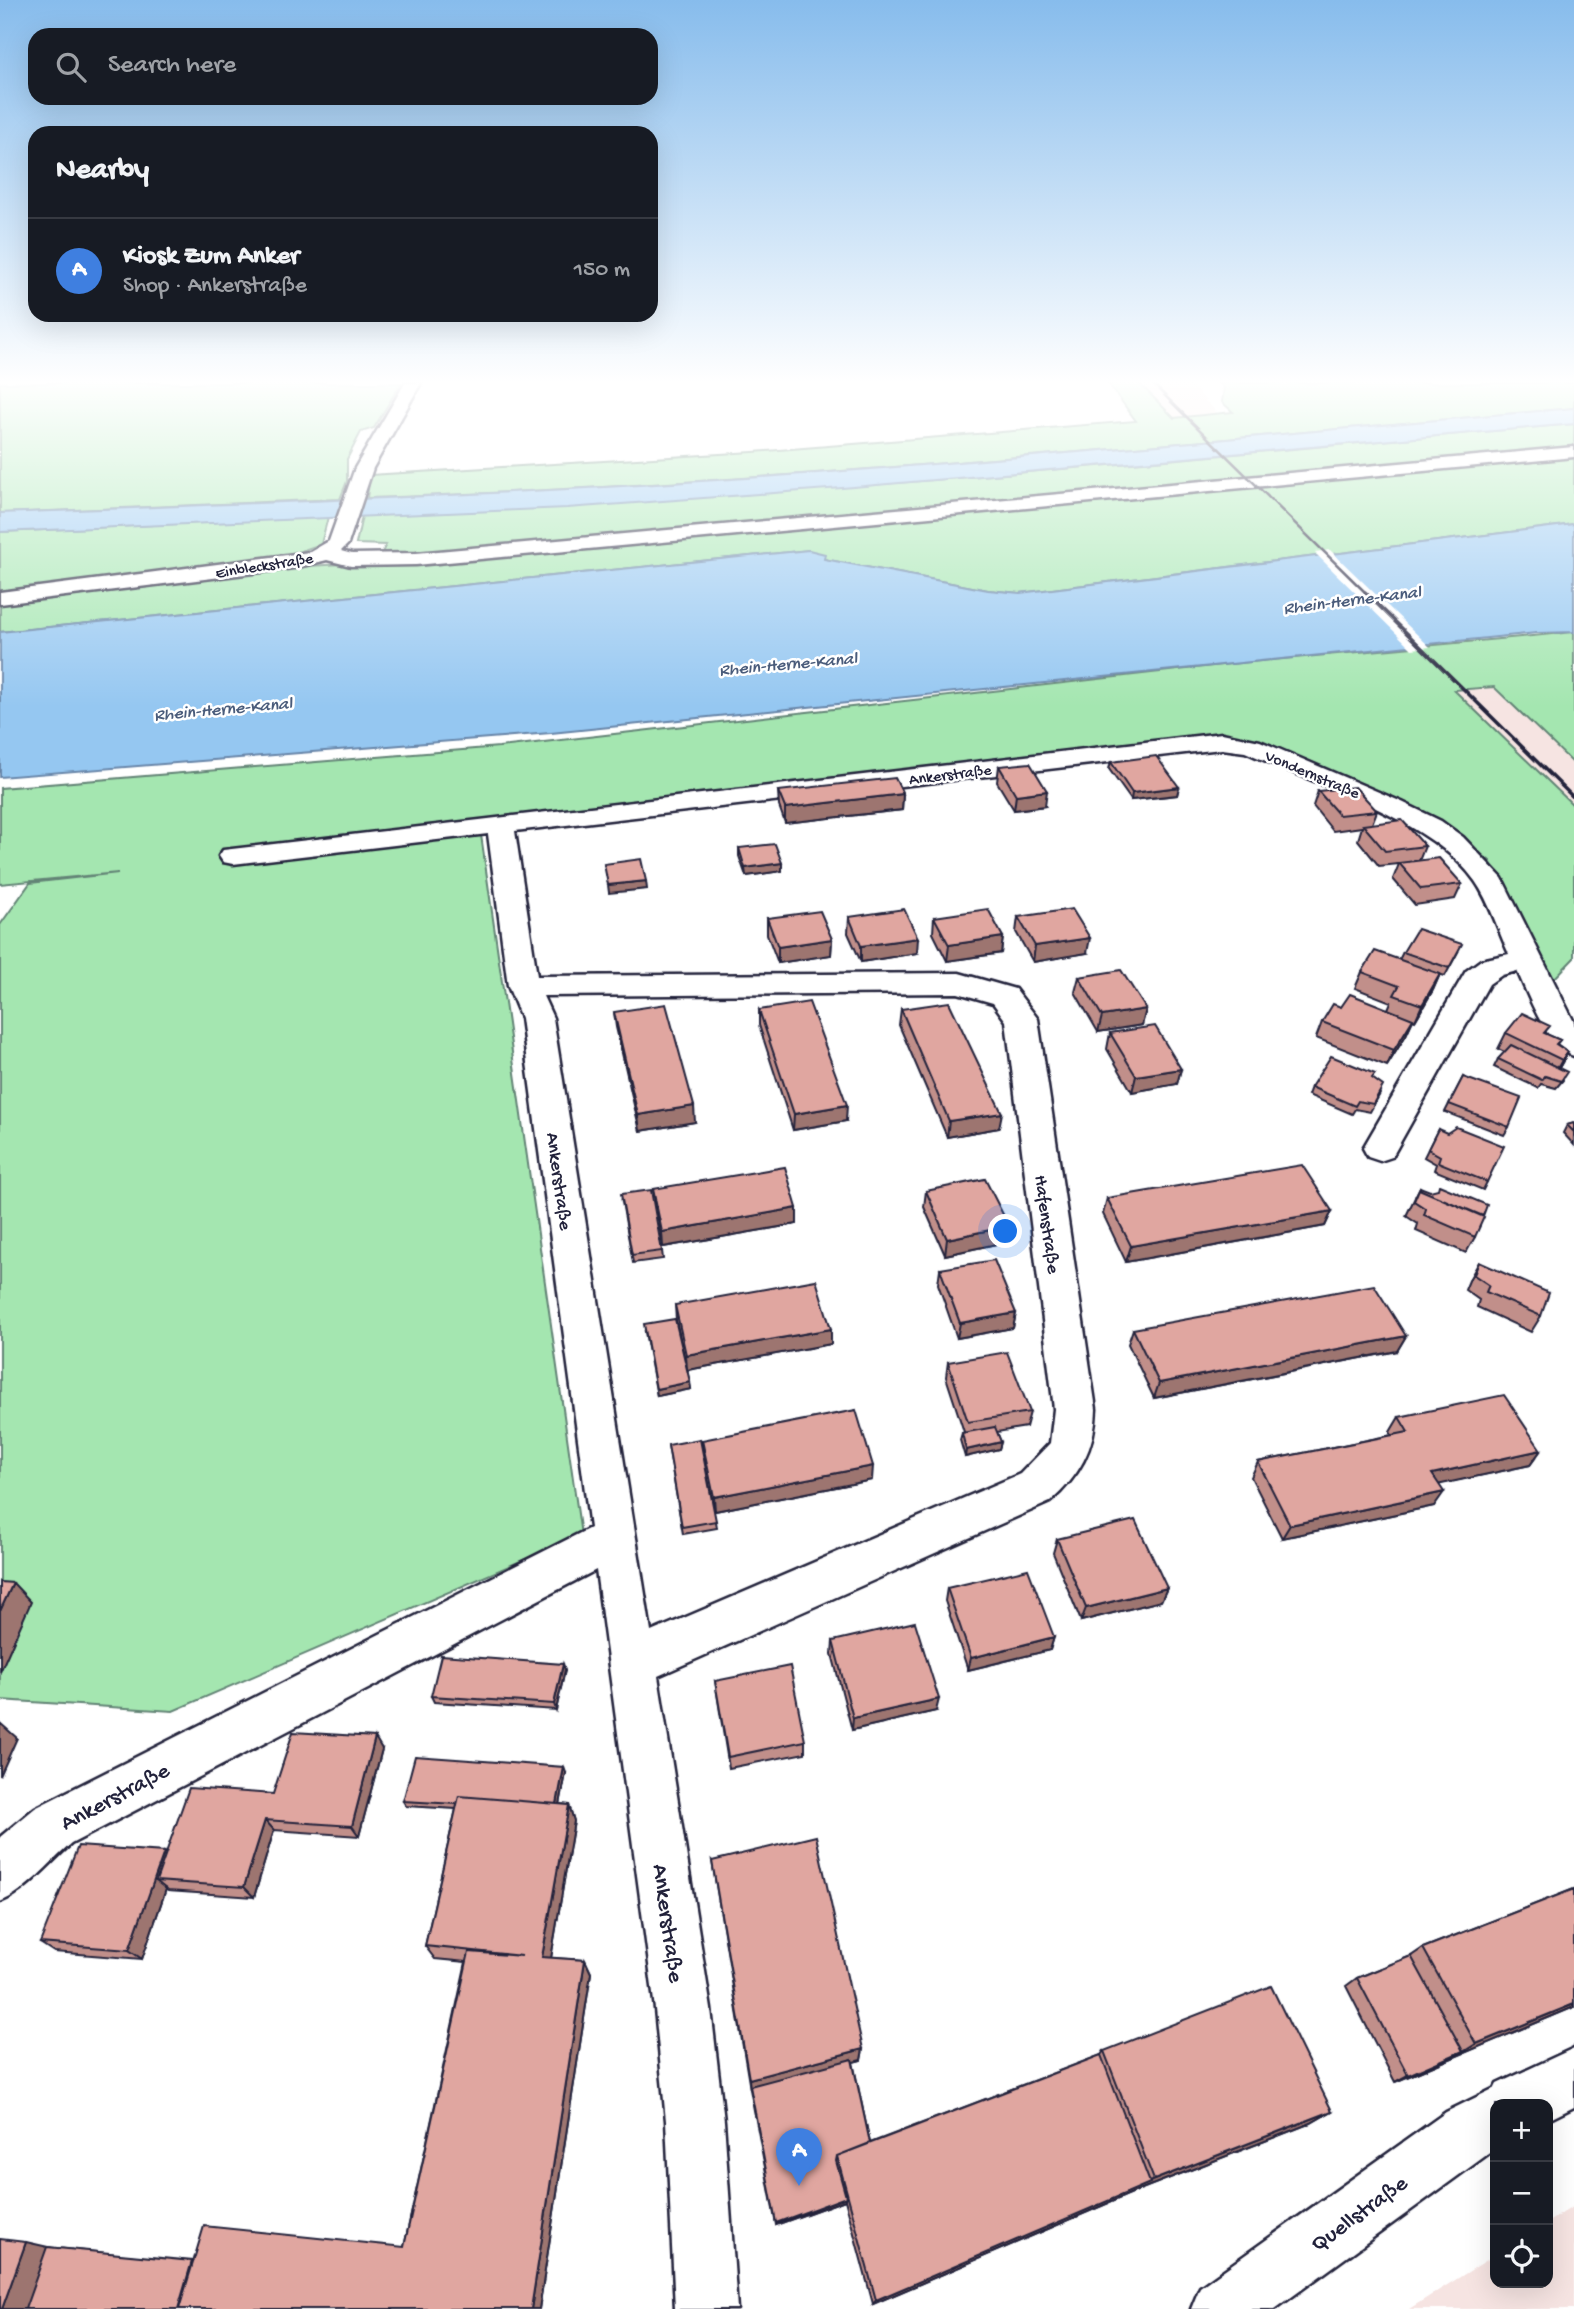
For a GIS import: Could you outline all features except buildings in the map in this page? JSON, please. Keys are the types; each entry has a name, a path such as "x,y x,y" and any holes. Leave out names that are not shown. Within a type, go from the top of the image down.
{"street":[{"path":"326,553 338,544 356,491"},
{"name":"Einbleckstraße","path":"0,598 306,561 326,553 351,560 416,559 1155,491"},
{"name":"Vondernstraße","path":"1024,764 1222,741 1251,746 1431,827 1488,878 1554,1017 1574,1045"},
{"name":"Ankerstraße","path":"233,856 1024,764"},
{"name":"Ankerstraße","path":"501,826 523,986 537,1018 682,2010 695,2122 706,2309"},
{"path":"1380,1148 1477,978 1492,967 1526,960"},
{"name":"Hafenstraße","path":"523,986 960,984 1004,996 1022,1019 1076,1409 1076,1432 1069,1453 1055,1471 1035,1488 632,1663"},
{"name":"Ankerstraße","path":"0,1875 14,1859 53,1826 613,1539"},
{"path":"1528,2099 1574,2077"},
{"name":"Quellstraße","path":"1222,2309 1467,2133 1490,2120"}],"shaded area":[{"path":"1494,687 1574,764 1574,808 1454,690"},
{"path":"1574,2206 1574,2309 1409,2309 1490,2258 1490,2288 1553,2288 1553,2219"}],"green space":[{"path":"0,491 343,491 340,499 0,513"},
{"path":"368,491 539,491 518,492 367,498"},
{"path":"793,491 1574,491 1574,524 1020,593 988,590 824,559 809,550 0,632 0,605 309,566 377,562 386,545 356,544 362,516"},
{"path":"328,517 321,544 287,556 0,592 0,532"},
{"path":"1574,632 1574,764 1494,687 1454,690 1574,806 1574,958 1551,982 1490,861 1441,823 1257,743 481,835 581,1535 173,1711 0,1700 0,925 30,883 118,873 0,884 0,788 499,747 1240,663"}],"water":[{"path":"523,491 804,491 567,508 0,532 0,513"},
{"name":"Rhein-Herne-Kanal","path":"1574,524 1574,632 1537,633 551,733 0,777 0,632 809,550 825,554 824,559 988,590 1020,593"}],"pier":[{"path":"1330,550 1430,647 1412,649 1314,552"}],"railway":[{"path":"1262,491 1367,594"},
{"path":"1365,592 1574,798"}],"place":[{"name":"Kiosk Zum Anker","path":"799,2186"}]}
